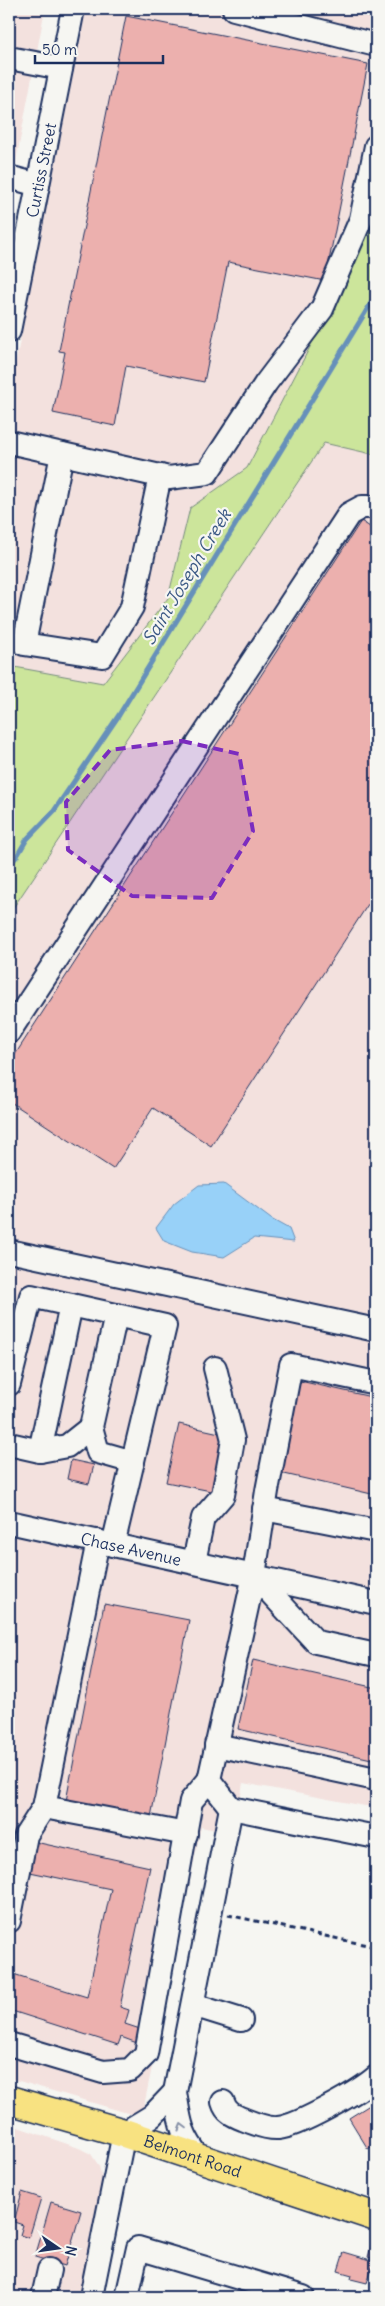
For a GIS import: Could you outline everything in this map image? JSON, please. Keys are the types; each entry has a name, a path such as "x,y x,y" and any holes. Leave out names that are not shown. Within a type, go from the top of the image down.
{"main road":[{"name":"Belmont Road","path":"9,2100 124,2133 376,2217"}],"street":[{"name":"Curtiss Street","path":"9,331 73,9"},
{"path":"234,9 376,46"},
{"path":"9,58 61,68"},
{"path":"9,442 169,478 207,473 266,383 322,309 361,219 376,146"},
{"path":"9,177 38,184"},
{"path":"62,454 24,644 102,656 132,607 160,476"},
{"path":"9,1032 349,514 362,507 376,507"},
{"path":"9,1251 376,1330"},
{"path":"9,1384 31,1296 165,1326 133,1462 106,1543 44,1807 26,1835 9,1921"},
{"path":"40,1451 71,1305"},
{"path":"116,1315 91,1426 98,1452 133,1462"},
{"path":"10,2050 103,2072 130,2070 146,2054 191,1801 209,1780 254,1575 264,1509 291,1365 376,1383"},
{"path":"194,1562 203,1518 223,1495 233,1440 215,1368"},
{"path":"9,1444 40,1451 67,1446 91,1426"},
{"path":"264,1509 376,1531"},
{"name":"Chase Avenue","path":"9,1522 376,1603"},
{"path":"254,1575 316,1642 376,1654"},
{"path":"216,1746 376,1780"},
{"path":"209,1780 230,1808 376,1837"},
{"path":"44,1807 186,1834"},
{"path":"200,2158 187,2143 181,2129 175,2092 230,1808"},
{"path":"193,2005 241,2020"},
{"path":"223,2102 225,2110 236,2117 277,2129 297,2124 366,2086 376,2077"},
{"path":"175,2092 152,2116 124,2133 92,2293 127,2296 138,2248 302,2297"},
{"path":"43,2297 48,2270"}],"path":[{"path":"211,1911 376,1947"}],"highlighted area":[{"path":"182,741 239,754 253,831 212,898 132,896 68,850 66,802 110,750"}],"shaded area":[{"path":"9,9 45,9 9,198"},
{"path":"86,9 376,9 376,212 325,318 247,468 190,508 168,598 103,683 9,666 9,396"},
{"path":"324,443 376,455 376,1808 243,1783 240,1800 216,1830 201,1827 144,2106 140,2112 134,2115 9,2078 9,914"},
{"path":"9,2124 79,2148 91,2154 99,2166 102,2178 99,2202 79,2297 9,2297"}],"green space":[{"path":"376,212 376,455 324,443 9,914 9,666 103,683 168,598 190,508 247,468 325,318"}],"water":[{"path":"224,1184 271,1219 289,1229 294,1242 254,1238 224,1257 192,1252 164,1241 156,1228 174,1204 199,1185"}],"building":[{"path":"126,16 368,64 325,281 228,262 204,382 126,366 115,426 53,413 65,352 59,351"},
{"path":"361,521 376,531 376,892 211,1146 153,1108 113,1169 9,1101 9,1064"},
{"path":"300,1381 376,1398 376,1495 280,1473"},
{"path":"179,1424 224,1434 211,1491 166,1482"},
{"path":"71,1460 94,1465 89,1484 67,1479"},
{"path":"104,1604 189,1620 151,1817 66,1801"},
{"path":"253,1660 376,1688 376,1760 238,1729"},
{"path":"35,1842 150,1867 120,2007 129,2010 125,2024 149,2032 145,2046 121,2037 118,2045 9,2010 10,1973 87,1997 111,1889 30,1872"},
{"path":"376,2101 376,2144 368,2149 349,2118"},
{"path":"22,2192 41,2198 29,2238 20,2235 23,2225 14,2222"},
{"path":"51,2202 81,2211 65,2266 35,2257"},
{"path":"372,2243 376,2244 376,2260 368,2257"},
{"path":"344,2252 374,2261 367,2283 351,2279 352,2275 338,2271"}],"waterway":[{"name":"Saint Joseph Creek","path":"9,865 27,839 54,811 119,715 376,295"}]}
